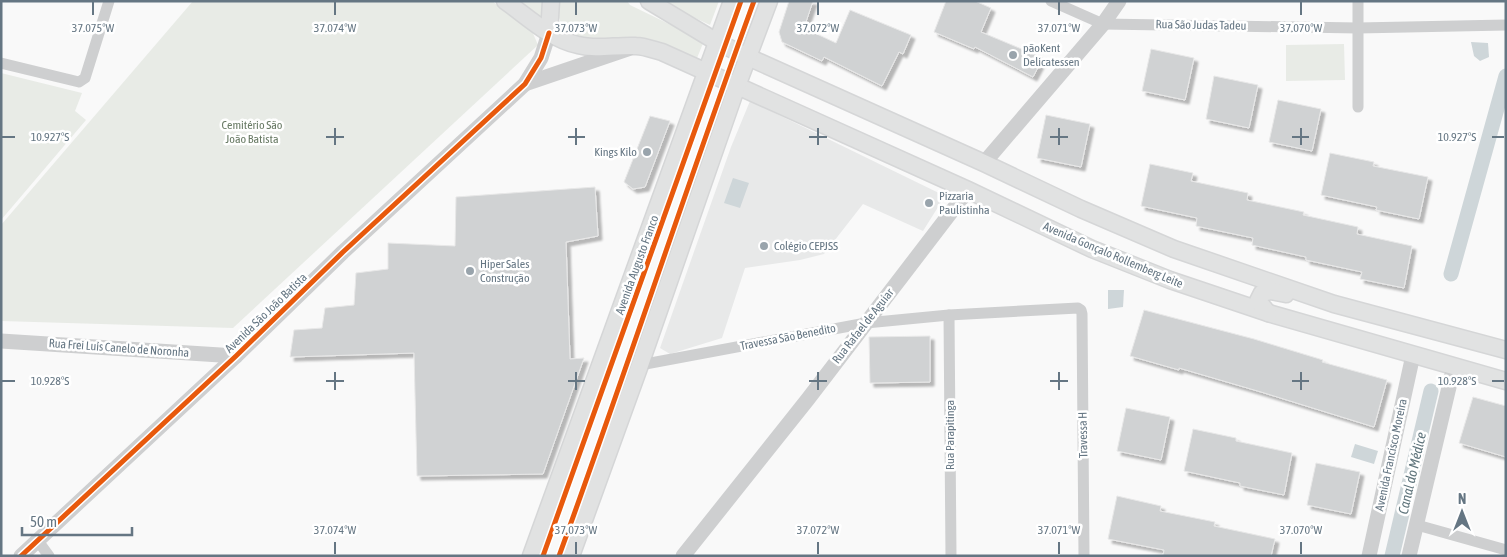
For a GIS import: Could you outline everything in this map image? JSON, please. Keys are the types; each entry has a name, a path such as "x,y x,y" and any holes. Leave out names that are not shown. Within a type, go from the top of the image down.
{"main road":[{"name":"Avenida Gonçalo Rollemberg Leite","path":"505,1 549,33 578,46 638,46 662,52 968,190 1109,256 1170,280 1268,313 1506,380"},
{"path":"549,33 551,1"},
{"path":"649,1 717,42 748,57 984,162 1081,209 1174,248 1334,304 1506,350"},
{"name":"Avenida Augusto Franco","path":"531,556 732,1"},
{"path":"571,556 737,86 769,1"},
{"path":"1268,313 1258,301 1262,293 1266,292 1334,304"}],"street":[{"path":"1,63 79,82 83,81 109,1"},
{"name":"Rua São Judas Tadeu","path":"1051,1 1103,24 1358,28 1506,25"},
{"path":"984,162 1103,24 1119,1"},
{"path":"1358,1 1358,107"},
{"path":"525,84 541,58 549,33"},
{"path":"525,84 638,46"},
{"name":"Avenida São João Batista","path":"21,556 236,356 343,252 525,84"},
{"name":"Rua Rafael de Aguiar","path":"683,556 802,406 968,190"},
{"name":"Travessa São Benedito","path":"640,365 866,323 949,315 1078,308 1082,314"},
{"name":"Travessa H","path":"1082,314 1084,556"},
{"name":"Rua Parapitinga","path":"949,315 951,556"},
{"name":"Rua Frei Luís Canelo de Noronha","path":"1,341 236,356"},
{"name":"Avenida Francisco Moreira","path":"1369,556 1413,355"},
{"path":"1409,556 1454,366"},
{"path":"1417,525 1506,550"},
{"path":"38,541 49,556"}],"shaded area":[{"path":"1471,42 1488,43 1489,57 1480,61 1474,56"},
{"name":"Colégio CEPJSS","path":"750,101 945,196 923,231 863,204 824,254 800,260 745,268 722,338 670,354 660,348 731,147"},
{"path":"733,178 749,183 740,208 724,203"},
{"path":"1108,290 1124,290 1123,307 1108,309"},
{"path":"1355,444 1378,451 1374,464 1351,457"}],"green space":[{"name":"Cemitério São João Batista","path":"193,1 492,1 532,31 538,45 233,328 1,321 1,225"},
{"path":"515,1 545,1 544,21"},
{"path":"558,1 627,1 630,5 704,41 697,58 649,39 632,37 589,39 580,37 571,34 560,21"},
{"path":"659,1 719,1 710,25"},
{"path":"1344,44 1345,80 1286,81 1286,45"},
{"path":"1,73 82,93 75,111 86,120 1,220"}],"building":[{"path":"789,1 813,1 804,28 836,43 850,10 911,35 903,54 899,52 882,86 824,57 822,61 782,42 779,32"},
{"path":"946,1 975,1 991,8 981,32 1043,58 1033,77 975,47 974,49 934,32"},
{"path":"1151,49 1194,58 1185,100 1142,91"},
{"path":"1214,76 1258,85 1249,128 1206,119"},
{"path":"1278,100 1321,109 1312,151 1269,142"},
{"path":"1046,115 1090,124 1081,167 1037,158"},
{"name":"Kings Kilo","path":"650,116 670,121 645,187 633,189 624,182"},
{"path":"1330,153 1374,162 1373,166 1428,177 1419,219 1376,210 1377,207 1321,195"},
{"path":"1150,164 1193,173 1191,181 1248,193 1247,200 1304,212 1303,215 1358,227 1357,234 1412,246 1404,288 1360,279 1362,272 1306,260 1306,257 1252,245 1253,238 1196,226 1197,218 1141,206"},
{"name":"Hiper Sales Construção","path":"595,187 598,236 566,242 570,359 584,358 543,474 417,476 414,353 290,357 294,330 322,328 325,308 354,305 356,273 388,269 388,243 455,246 456,197"},
{"path":"1144,310 1254,339 1323,360 1322,362 1387,380 1374,427 1179,368 1179,370 1130,356"},
{"path":"930,336 930,382 870,383 869,337"},
{"path":"1473,397 1506,406 1506,457 1459,443"},
{"path":"1126,408 1170,417 1161,460 1117,451"},
{"path":"1193,429 1236,438 1236,441 1292,453 1284,495 1240,486 1240,483 1184,471"},
{"path":"1316,463 1360,472 1351,514 1307,505"},
{"path":"1117,496 1161,506 1160,511 1215,522 1214,526 1275,539 1271,556 1163,556 1164,550 1108,539"}],"waterway":[{"path":"1451,274 1506,76"},
{"name":"Canal do Médice","path":"1392,556 1431,391"}],"cycle path":[{"path":"543,556 741,1"},
{"path":"559,556 754,1"},
{"path":"21,556 236,356 343,252 525,84 541,58 549,33"}],"place":[{"name":"pãoKent Delicatessen","path":"1013,55"},
{"name":"Kings Kilo","path":"647,152"},
{"name":"Pizzaria Paulistinha","path":"929,203"},
{"name":"Colégio CEPJSS","path":"764,246"},
{"name":"Hiper Sales Construção","path":"470,271"}]}
